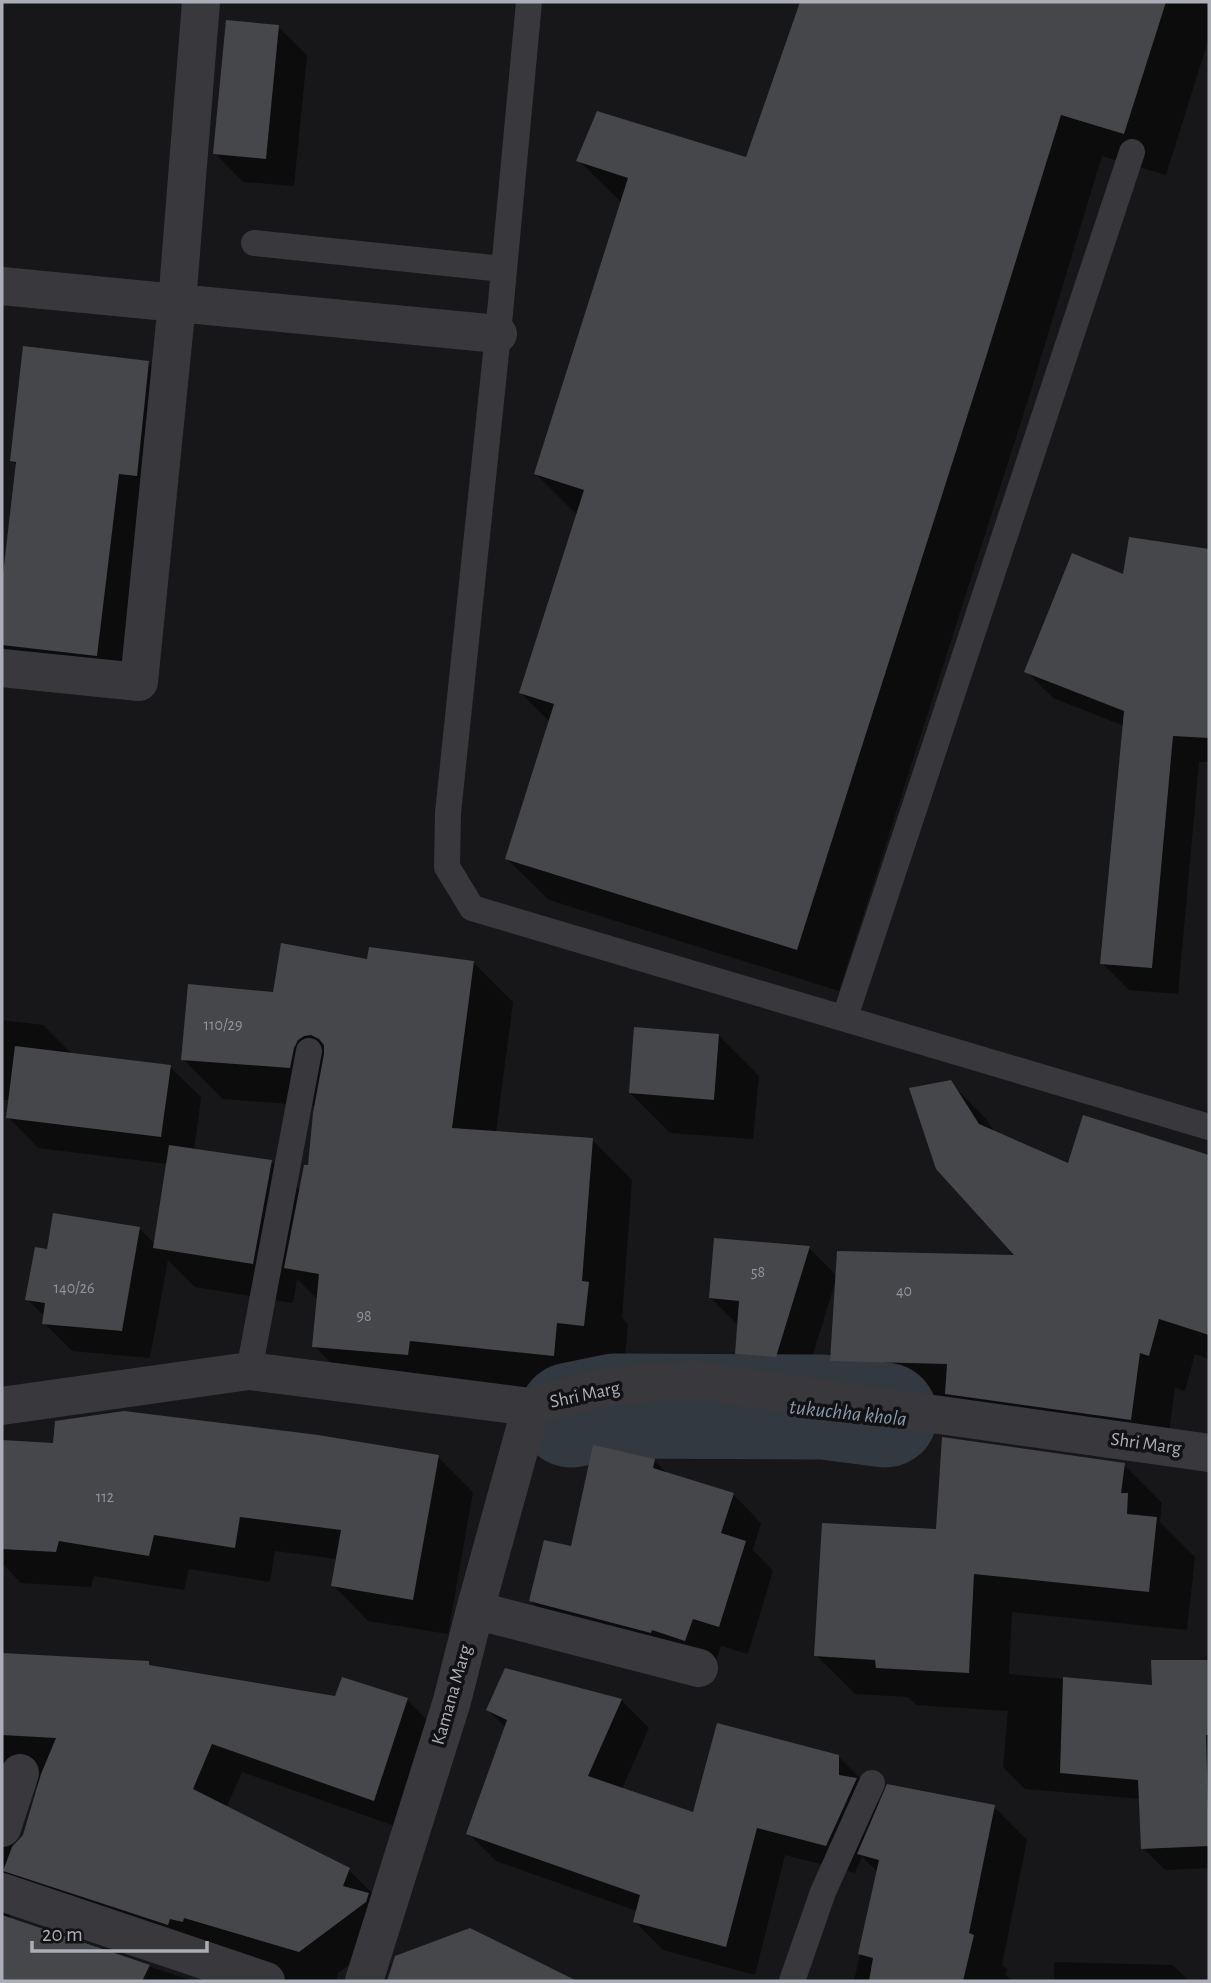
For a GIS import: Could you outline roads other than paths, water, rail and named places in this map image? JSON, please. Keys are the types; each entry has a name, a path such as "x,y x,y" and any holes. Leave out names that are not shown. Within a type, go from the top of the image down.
{"street":[{"path":"2,668 139,682 177,303 201,2"},
{"path":"2,286 498,334"},
{"name":"Shri Marg","path":"2,1406 249,1371 531,1407 604,1387 692,1380 1209,1453"},
{"name":"Kamana Marg","path":"364,1981 452,1701 531,1407"},
{"path":"475,1610 699,1668"},
{"path":"2,1828 20,1773"},
{"path":"2,1892 266,1981"}],"lane":[{"path":"529,2 498,334 448,813 447,867 472,908 1209,1127"},
{"path":"845,1017 1132,152"},
{"path":"254,243 503,269"},
{"path":"249,1371 309,1051"},
{"path":"792,1981 823,1892 872,1783"}],"waterway":[{"name":"tukuchha khola","path":"571,1415 615,1406 823,1407 885,1415"}]}
